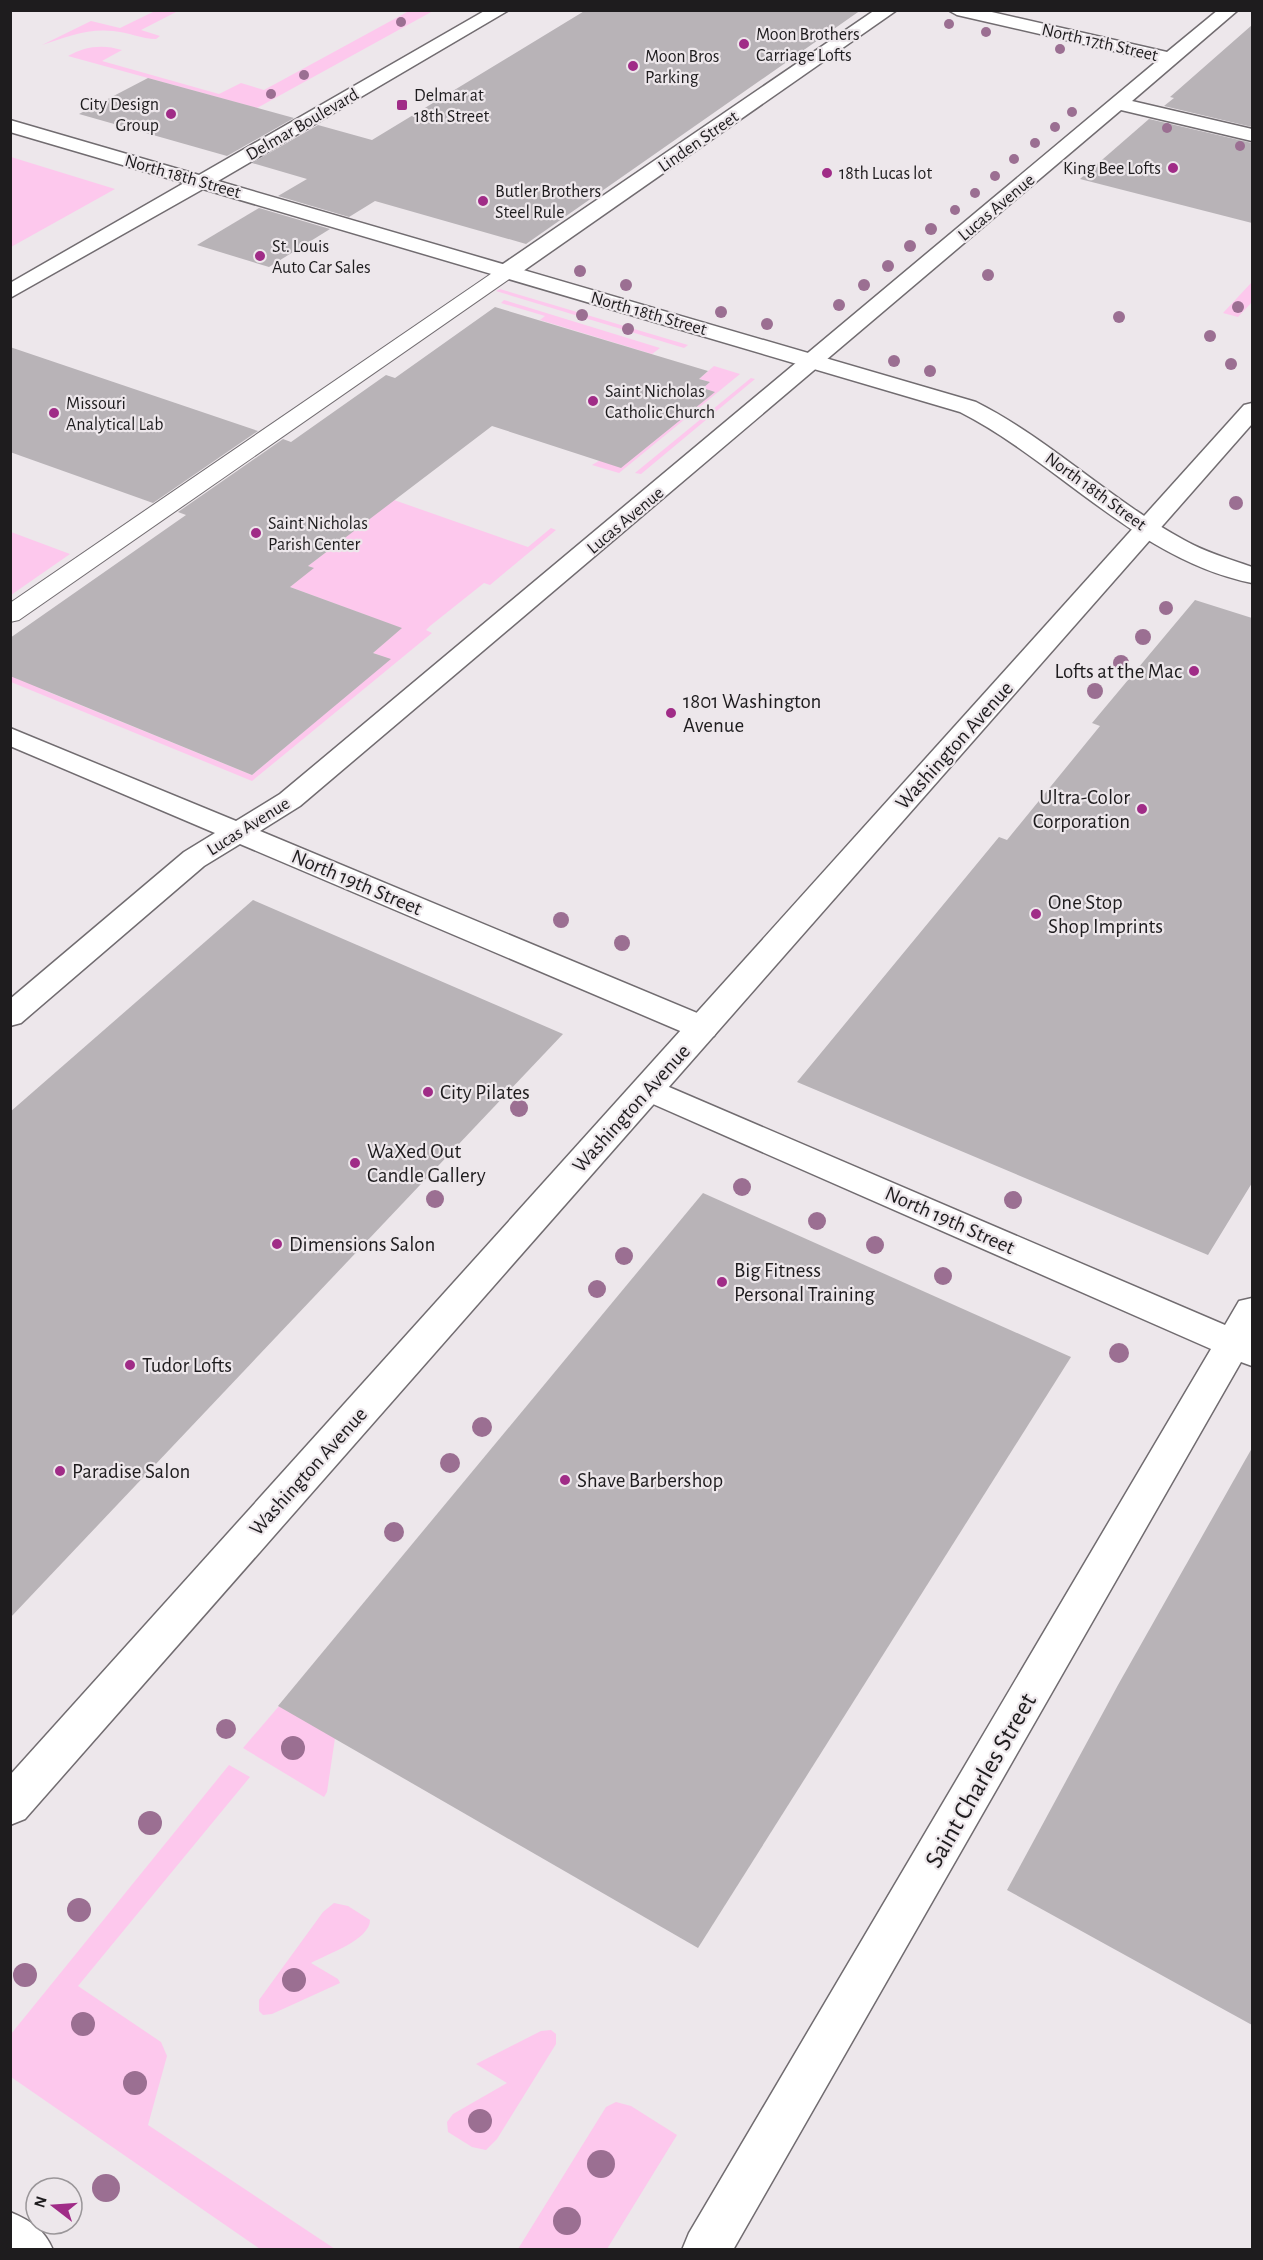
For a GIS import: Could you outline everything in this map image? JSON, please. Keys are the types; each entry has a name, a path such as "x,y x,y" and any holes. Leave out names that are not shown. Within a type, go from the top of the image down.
{"street":[{"name":"Delmar Boulevard","path":"10,292 500,10"},
{"name":"Linden Street","path":"508,271 888,10"},
{"name":"North 17th Street","path":"957,10 1172,59"},
{"name":"Lucas Avenue","path":"10,1016 194,860 291,800 1229,10"},
{"path":"1119,104 1252,135"},
{"name":"North 18th Street","path":"10,126 929,394 993,418 1147,529 1202,558 1252,575"},
{"name":"Washington Avenue","path":"10,1806 1252,410"},
{"name":"North 19th Street","path":"10,736 703,1028"},
{"name":"North 19th Street","path":"648,1089 1246,1335"},
{"name":"Saint Charles Street","path":"706,2250 1246,1335"},
{"path":"10,2236 29,2250"}],"lane":[{"path":"10,615 508,271"}],"shaded area":[{"path":"155,11 178,11 141,30 160,36 156,39 104,30 77,34 42,45 91,21 120,28"},
{"path":"409,11 433,11 257,108 68,56 88,48 115,48 122,50 102,61 219,94 241,83 264,90"},
{"path":"11,157 115,189 11,247"},
{"path":"1252,282 1252,302 1238,317 1223,313"},
{"path":"500,289 688,345 684,348 496,291"},
{"path":"504,300 660,348 652,354 540,320 545,316 501,303"},
{"path":"714,366 740,374 619,473 592,465 714,392 703,388 710,382 699,379"},
{"path":"751,378 755,379 641,474 635,473"},
{"path":"394,500 528,547 551,528 556,530 490,585 484,583 430,626 426,630 432,633 252,781 11,682 10,670 46,691 252,775 390,659 373,653 401,628 290,587 313,568 308,566"},
{"path":"11,532 70,554 11,595"},
{"path":"279,1706 335,1738 327,1792 324,1797 243,1748"},
{"path":"229,1765 250,1777 78,1986 161,2042 167,2056 148,2125 335,2249 260,2249 11,2077 11,2034"},
{"path":"334,1903 348,1906 370,1920 368,1927 356,1940 311,1963 338,1979 340,1983 272,2014 263,2015 259,2011 259,2000 323,1912"},
{"path":"551,2030 556,2034 556,2044 497,2139 486,2150 472,2147 448,2132 447,2122 453,2114 507,2083 476,2064 541,2031"},
{"path":"616,2102 631,2106 677,2135 607,2249 518,2249 606,2107"}],"building":[{"path":"586,10 861,10 526,244 375,201 349,217 278,196 307,179 252,163 318,125 372,140"},
{"path":"1252,25 1252,127 1164,106 1174,98 1170,97"},
{"path":"148,78 294,118 227,156 79,114"},
{"name":"King Bee Lofts","path":"1149,119 1252,143 1252,223 1080,179"},
{"path":"259,208 330,229 269,267 197,245"},
{"name":"Saint Nicholas Parish Center","path":"495,307 708,371 699,379 710,382 703,388 715,392 621,468 492,426 308,566 314,568 290,587 402,628 373,653 391,659 252,775 10,676 10,638 186,515 178,512 283,439 291,442 386,375 395,378"},
{"path":"10,347 258,431 153,503 10,452"},
{"path":"1195,600 1252,618 1252,1183 1208,1255 797,1082 999,837 1007,840 1100,726 1092,723"},
{"name":"Tudor Lofts","path":"253,900 563,1034 10,1618 10,1112"},
{"path":"703,1193 1071,1357 698,1948 278,1706"},
{"path":"1252,1448 1252,2025 1007,1890 1118,1685"}],"place":[{"name":"Moon Brothers Carriage Lofts","path":"744,44"},
{"name":"Moon Bros Parking","path":"633,66"},
{"name":"Delmar at 18th Street","path":"402,105"},
{"name":"City Design Group","path":"171,114"},
{"name":"King Bee Lofts","path":"1173,168"},
{"name":"18th Lucas lot","path":"827,173"},
{"name":"Butler Brothers Steel Rule","path":"483,201"},
{"name":"St. Louis Auto Car Sales","path":"260,256"},
{"name":"Saint Nicholas Catholic Church","path":"593,401"},
{"name":"Missouri Analytical Lab","path":"54,413"},
{"name":"Saint Nicholas Parish Center","path":"256,533"},
{"name":"Lofts at the Mac","path":"1194,671"},
{"name":"1801 Washington Avenue","path":"671,713"},
{"name":"Ultra-Color Corporation","path":"1142,809"},
{"name":"One Stop Shop Imprints","path":"1036,914"},
{"name":"City Pilates","path":"428,1092"},
{"name":"WaXed Out Candle Gallery","path":"355,1163"},
{"name":"Dimensions Salon","path":"277,1244"},
{"name":"Big Fitness Personal Training","path":"722,1282"},
{"name":"Tudor Lofts","path":"130,1365"},
{"name":"Paradise Salon","path":"60,1471"},
{"name":"Shave Barbershop","path":"565,1480"}]}
